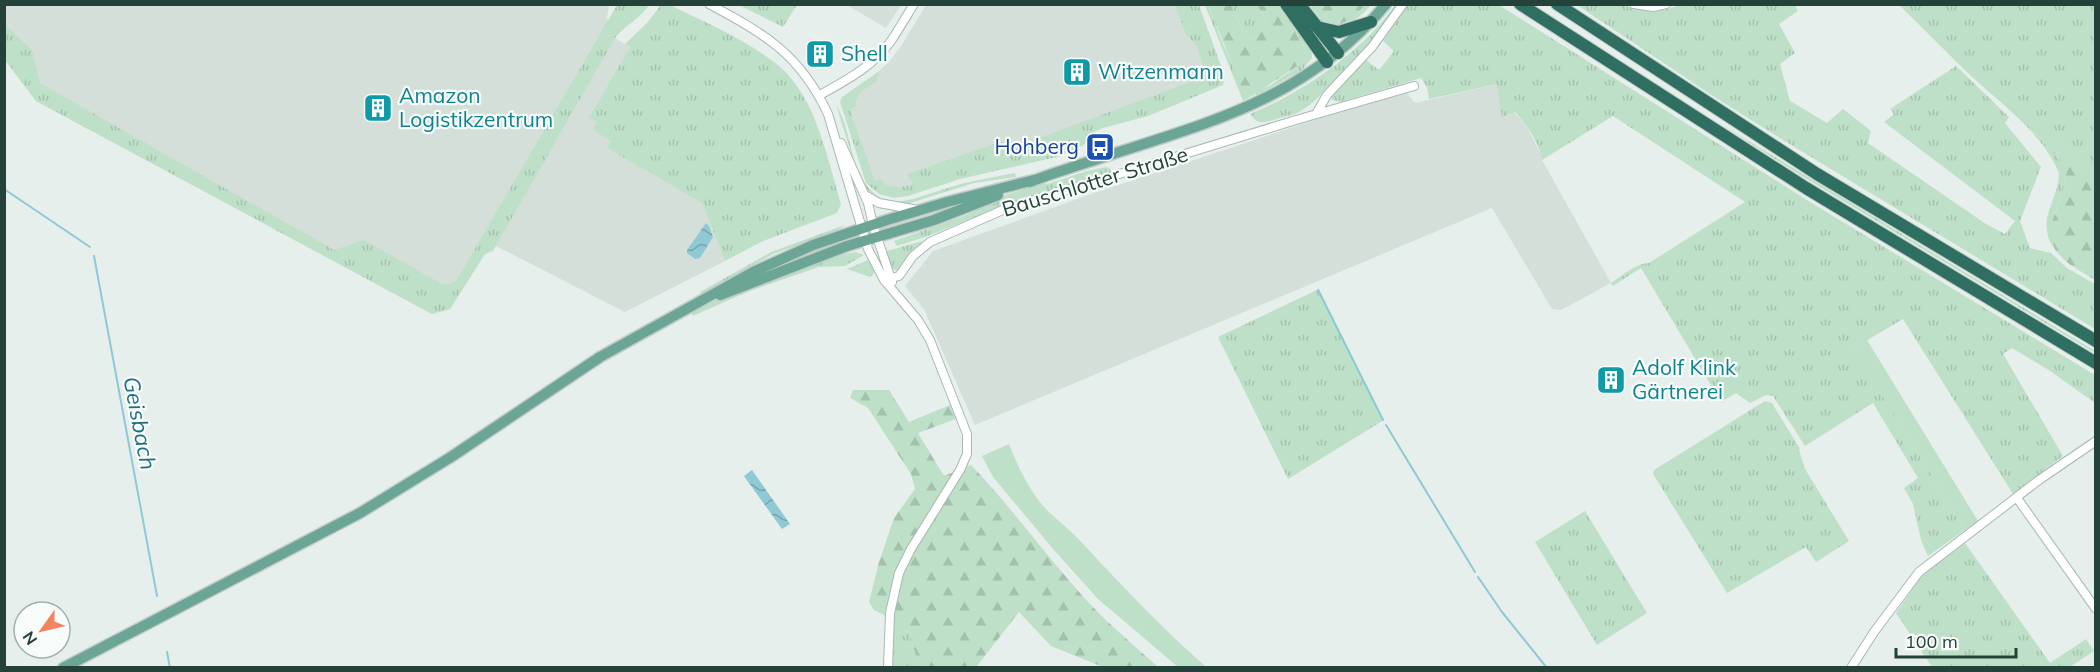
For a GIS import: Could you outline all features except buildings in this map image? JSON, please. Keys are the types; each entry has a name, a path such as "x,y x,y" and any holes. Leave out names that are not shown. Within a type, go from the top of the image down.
{"highway":[{"path":"1286,4 1327,62"},
{"path":"1299,4 1338,53"},
{"path":"1520,4 1787,177 2096,363"},
{"path":"1557,4 1808,168 2096,341"},
{"path":"1317,27 1339,32 1371,22"}],"main road":[{"path":"63,668 353,517 444,462 600,357 721,288 780,259 861,229 918,210 1034,180 1234,114 1296,83 1327,62 1371,22 1386,4"},
{"path":"705,299 725,294 847,246 958,212 1034,180"}],"street":[{"path":"709,4 763,34 791,57 820,95 836,136 866,241 887,280 918,320 930,340 960,412 968,440 967,454 960,470 911,549 899,573 890,613 888,668"},
{"path":"820,95 848,80 874,60 890,43 914,4"},
{"path":"1316,114 1327,95 1372,47 1403,4"},
{"path":"1634,4 1653,7 1666,4"},
{"name":"Bauschlotter Straße","path":"887,280 899,276 914,256 930,242 1005,208 1414,86"},
{"path":"836,136 843,146 871,210 887,280"},
{"path":"865,194 879,203 918,210"},
{"path":"1851,668 1919,572 2039,480 2096,441"},
{"path":"2017,498 2096,609"}],"shaded area":[{"path":"5,5 609,5 607,18 615,38 630,47 590,118 597,122 611,141 608,148 702,203 725,261 625,312 496,246 485,254 450,309 432,314 36,101 5,60"},
{"path":"847,5 901,5 886,28"},
{"name":"Witzenmann","path":"926,5 1189,5 1214,75 1036,152 880,193 842,100 889,62"},
{"path":"1498,84 1503,118 1514,112 1525,124 1542,160 1611,283 1561,310 1552,309 1492,208 975,425 924,309 905,286 933,251 1094,193 1324,117 1407,93 1415,103"}],"green space":[{"path":"1610,4 1652,10 1667,9 1682,4 1795,5 1798,11 1779,24 1795,53 1780,64 1790,101 1827,123 1843,109 1871,131 1868,143 1986,224 2005,234 2015,221 1884,122 1894,114 1890,109 1956,66 2009,117 2005,123 2041,167 2020,221 2030,248 2051,253 2067,268 2095,284 2095,329 1778,137 1577,5"},
{"path":"617,5 649,5 615,38 493,251 485,254 450,309 432,314 36,101 5,60 5,25 32,50 40,83 334,250 364,240 442,284 449,284 456,281"},
{"path":"661,5 670,5 740,40 779,66 792,80 803,95 819,130 841,204 837,213 761,242 725,261 702,203 607,148 611,141 593,130 597,122 589,118 630,47 625,44 647,23"},
{"path":"739,5 797,5 783,27"},
{"path":"1175,5 1199,5 1225,77 1223,85 1148,116 1103,128 1094,132 1084,145 1057,157 960,179 908,196 894,198 879,194 866,183 840,102 842,97 878,72 880,75 876,78 878,80 859,94 856,107 851,108 851,113 875,181 881,179 884,184 895,187 906,186 913,184 907,174 1000,142 1011,142 1013,149 1032,147 1036,139 1207,76 1196,45 1186,34"},
{"path":"1205,5 1208,5 1246,94 1252,96 1243,101"},
{"path":"1208,5 1231,5 1245,36 1254,40 1267,22 1257,5 1274,5 1295,28 1306,50 1302,63 1252,96 1246,94"},
{"path":"1231,5 1257,5 1267,22 1254,40 1245,36"},
{"path":"1274,5 1280,5 1300,30 1309,45 1312,58 1302,70 1256,96 1256,91 1271,85 1302,63 1304,46 1295,29"},
{"path":"1303,5 1309,5 1323,20 1336,26 1353,18 1365,5 1371,5 1353,22 1337,28 1321,23"},
{"path":"1309,5 1365,5 1353,18 1336,26 1323,20"},
{"path":"1395,5 1400,5 1367,48 1321,96 1307,107 1295,114 1266,122 1257,121 1252,117 1250,114 1290,95 1330,69 1366,38"},
{"path":"1408,5 1499,5 1810,202 2095,375 2095,403 2050,371 2012,348 2003,354 2063,456 2013,494 1903,319 1854,348 1965,530 1928,556 1921,540 1913,504 1904,488 1918,478 1873,403 1805,446 1773,396 1766,395 1750,403 1736,393 1721,402 1641,268 1613,286 1611,283 1634,267 1649,263 1745,202 1613,116 1542,160 1532,134 1515,112 1502,118 1497,84 1429,99 1427,87 1421,78 1340,102 1332,100 1331,96 1366,60 1379,70 1394,51 1383,41"},
{"path":"1899,5 2095,5 2095,178 2040,125 2031,130 2067,170 2055,213 2069,263 2053,246 2046,226 2059,178 2052,158 2020,119 1969,74"},
{"path":"836,105 846,129 857,168 863,180 882,200 869,192 858,175"},
{"path":"1719,123 2095,351 2095,353 1792,170"},
{"path":"2040,124 2095,178 2095,277 2069,264 2054,246 2051,225 2063,191 2067,170 2031,130"},
{"path":"1106,167 1110,168 1112,173 1003,206 897,246 894,241 966,215 1006,195"},
{"path":"1015,173 1016,177 974,183 907,204 897,202 964,183"},
{"path":"845,225 836,231 773,254 702,294 700,292 771,252"},
{"path":"852,237 853,240 754,278 752,275 814,250"},
{"path":"922,241 923,243 898,271 892,269 887,251"},
{"path":"856,252 864,255 845,266 819,267 747,292 693,316 690,311 723,297 844,254"},
{"path":"868,260 876,271 870,277 847,269"},
{"path":"2072,266 2095,277 2095,280 2086,275"},
{"path":"1319,289 1384,420 1288,479 1218,337"},
{"path":"1867,340 1978,521 1965,530 1853,348"},
{"path":"853,390 889,390 909,422 950,405 956,419 918,433 944,476 971,465 1091,605 1158,667 1103,667 1051,646 1019,612 978,667 919,667 908,627 874,610 869,602 879,562 894,518 915,489 911,474 868,408 850,398"},
{"path":"1765,401 1772,403 1800,449 1805,469 1849,541 1816,562 1806,547 1727,593 1653,474 1654,470"},
{"path":"1009,444 1026,481 1044,507 1077,537 1129,593 1206,667 1178,667 1098,599 1054,550 993,477 982,456"},
{"path":"1585,511 1647,613 1597,645 1535,542"},
{"path":"1965,543 2050,663 2086,639 2094,651 2070,667 1932,667 1896,613 1923,574"},
{"path":"894,619 908,626 919,667 891,668"}],"water":[{"path":"706,223 713,237 700,258 695,259 687,253 687,250"},
{"path":"752,470 790,524 782,529 744,476"}],"waterway":[{"name":"Geisbach","path":"4,189 90,247"},
{"name":"Geisbach","path":"94,256 157,596"},
{"path":"1318,290 1383,420"},
{"path":"1386,425 1475,572"},
{"path":"1478,577 1502,612 1547,668"},
{"path":"167,652 170,668"}],"place":[{"name":"Shell","path":"820,54"},
{"name":"Witzenmann","path":"1077,72"},
{"name":"Amazon Logistikzentrum","path":"378,108"},
{"name":"Hohberg","path":"1100,147"},
{"name":"Adolf Klink Gärtnerei","path":"1611,380"}]}
